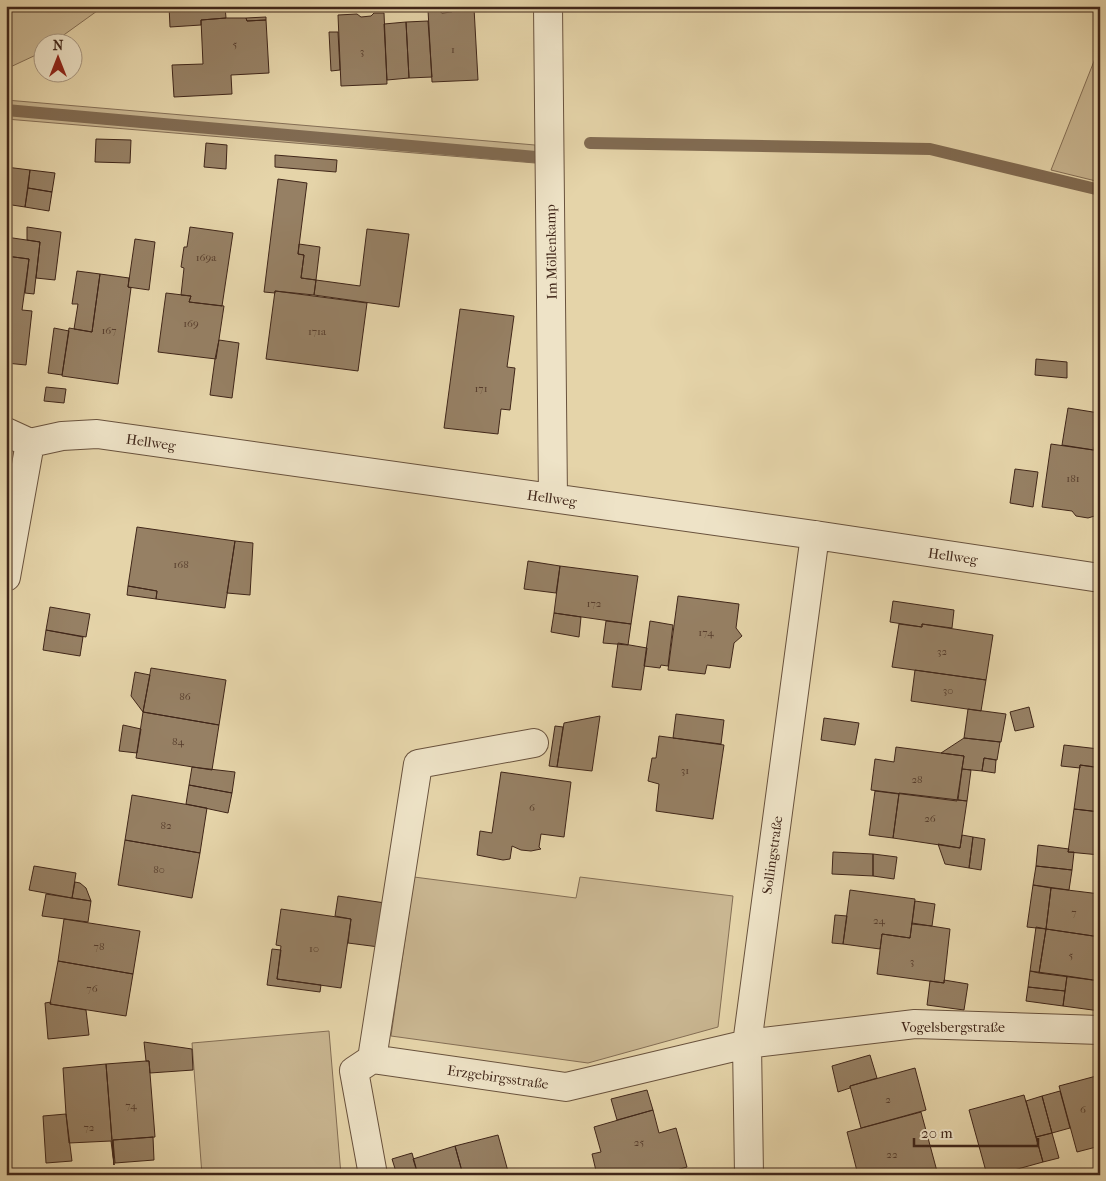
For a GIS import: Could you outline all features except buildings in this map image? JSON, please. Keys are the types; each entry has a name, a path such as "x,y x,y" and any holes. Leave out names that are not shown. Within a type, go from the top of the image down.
{"street":[{"name":"Im Möllenkamp","path":"548,6 553,498"},
{"name":"Hellweg","path":"18,438 97,434 1100,578"},
{"path":"6,577 18,438"},
{"name":"Sollingstraße","path":"749,1175 747,1044 815,536"},
{"path":"373,1175 354,1071 372,1059 418,764 534,743"},
{"name":"Vogelsbergstraße","path":"747,1044 915,1024 1100,1030"},
{"name":"Erzgebirgsstraße","path":"372,1059 566,1087 747,1044"}],"shaded area":[{"path":"6,6 104,6 68,32 32,32 32,57 6,69"},
{"path":"1100,46 1100,182 1051,170"},
{"path":"6,100 535,145 535,163 6,119"},
{"path":"414,877 576,898 580,877 733,896 718,1027 588,1063 391,1036"},
{"path":"329,1031 341,1175 202,1175 192,1043"}],"waterway":[{"path":"6,110 536,157"},
{"path":"590,143 930,149 1100,190"}]}
